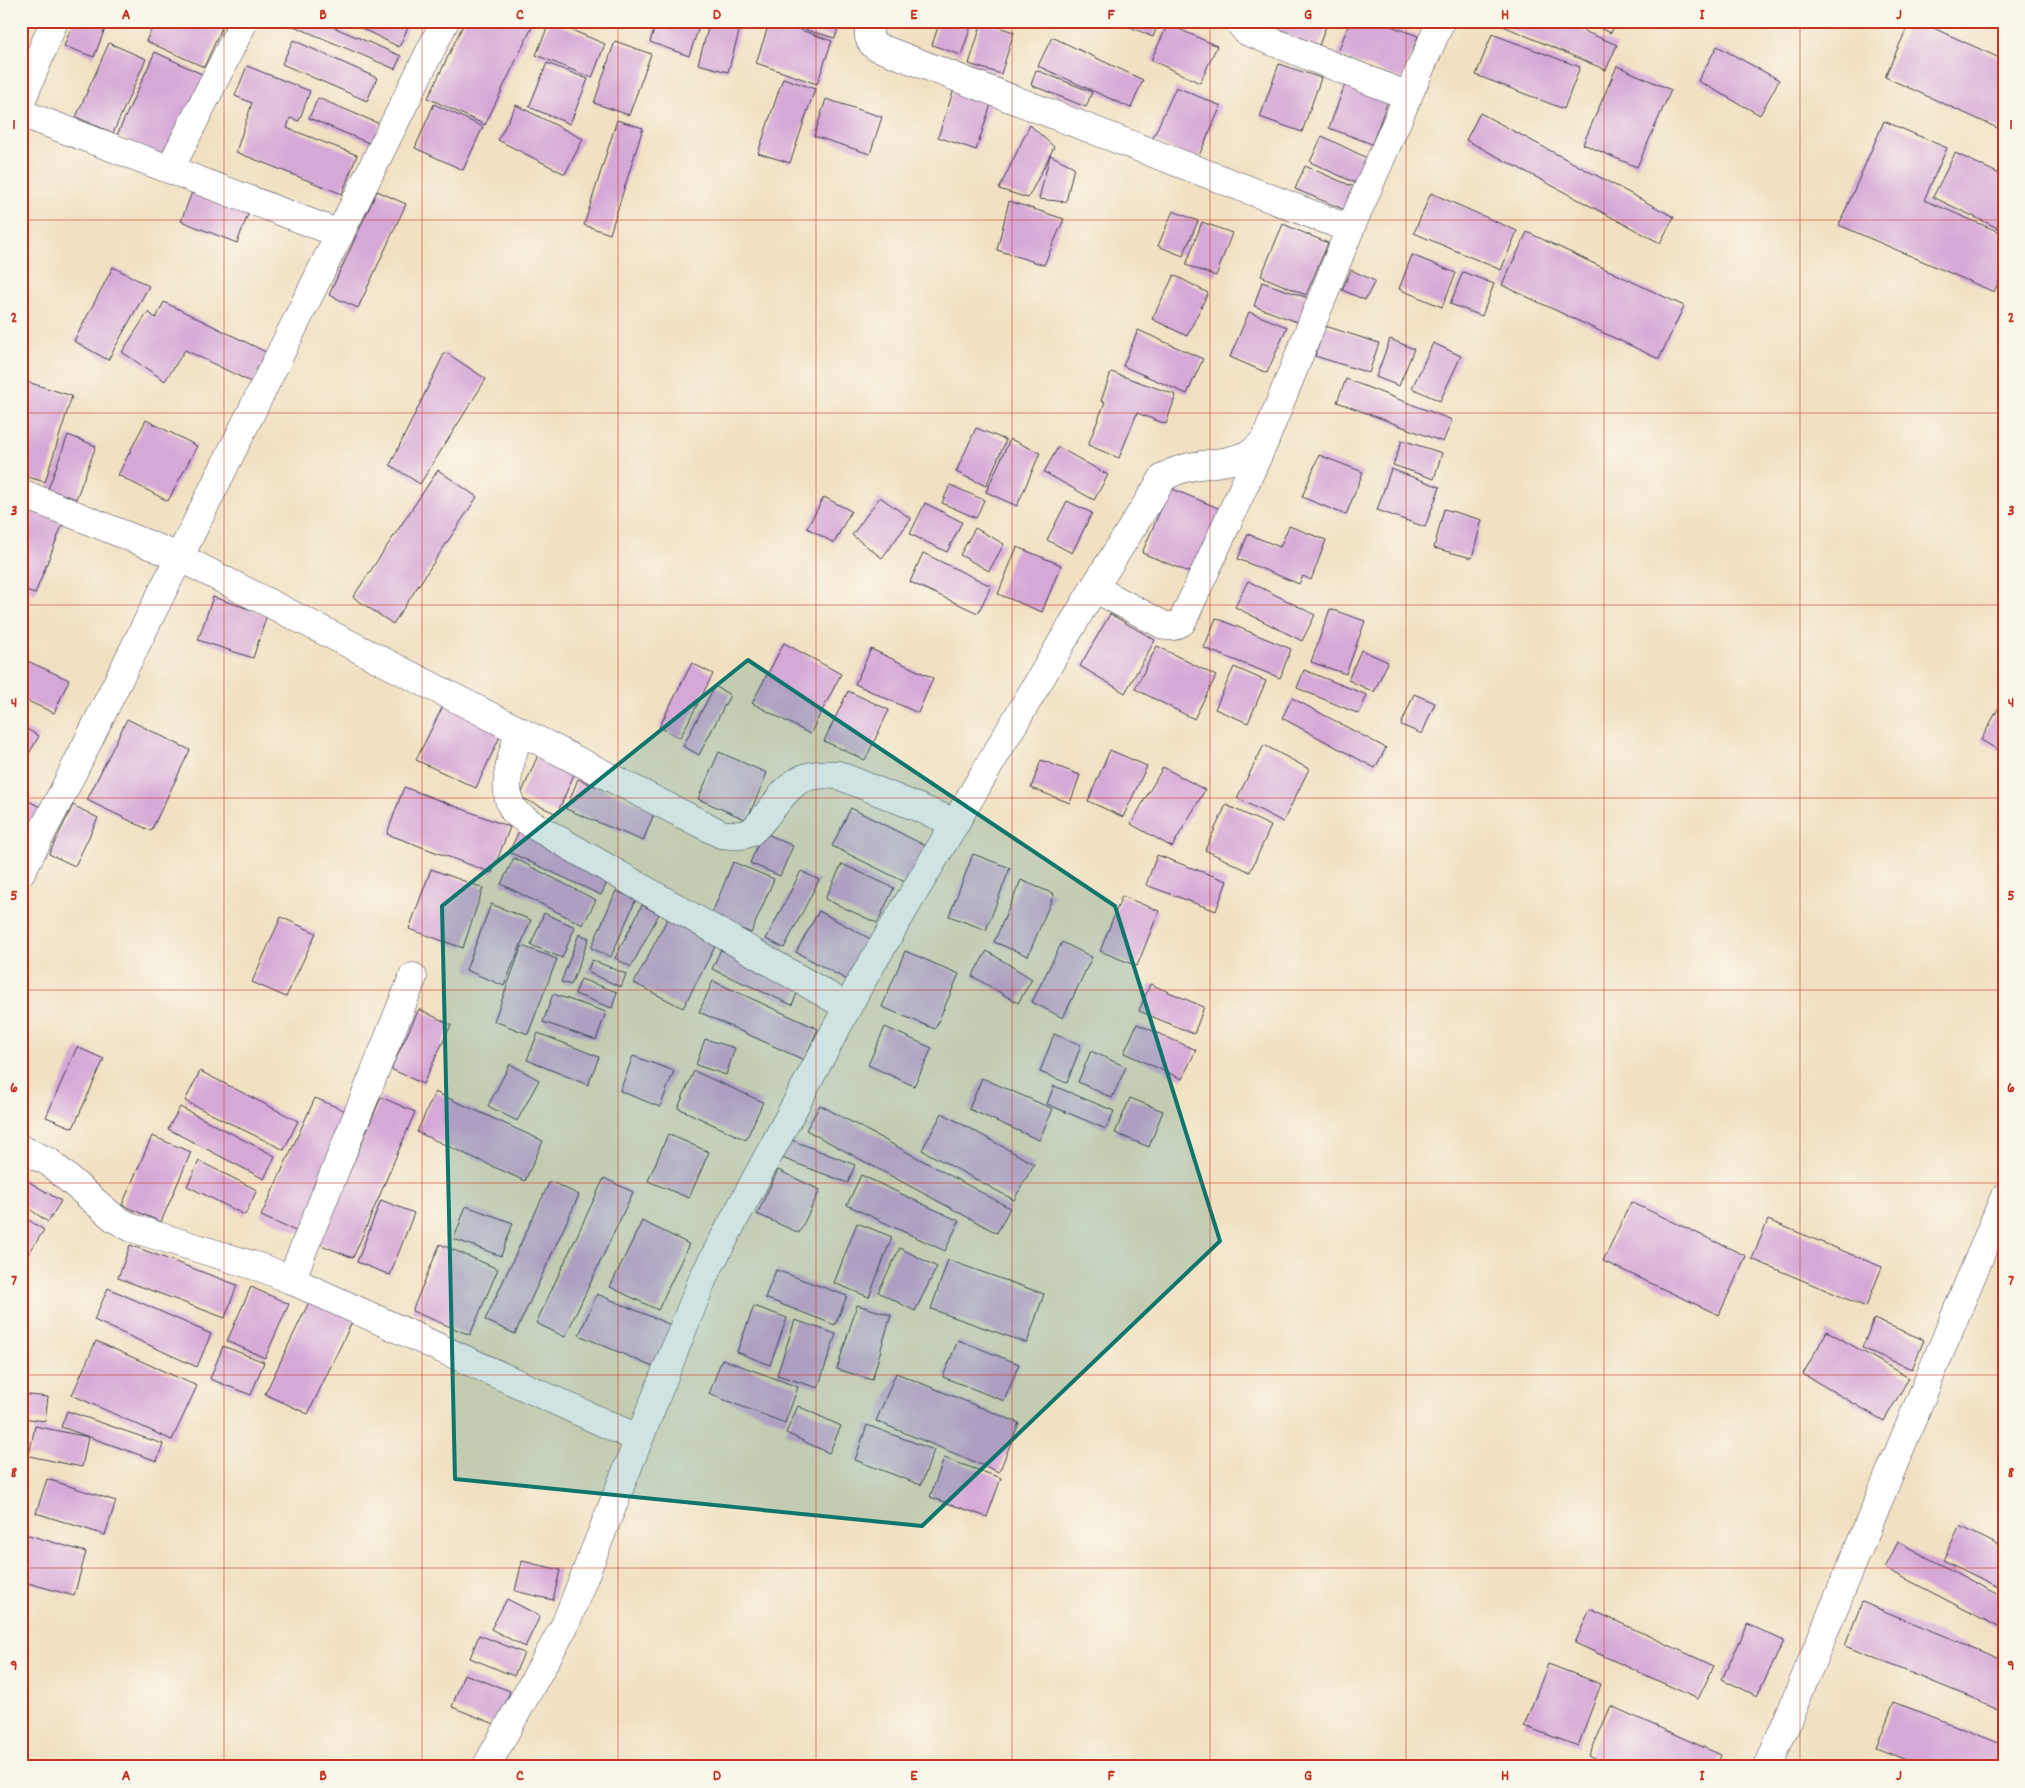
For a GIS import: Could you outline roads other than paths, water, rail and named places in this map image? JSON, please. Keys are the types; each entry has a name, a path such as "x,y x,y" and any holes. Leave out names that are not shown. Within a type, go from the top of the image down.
{"street":[{"path":"21,102 54,21"},
{"path":"170,169 244,21"},
{"path":"21,872 180,557 445,21"},
{"path":"872,21 868,32 871,43 876,46 1350,229"},
{"path":"1238,21 1246,32 1408,96"},
{"path":"1094,588 1165,626 1174,626 1182,622 1265,440 1350,229 1441,21"},
{"path":"21,113 340,234"},
{"path":"486,1767 565,1625 704,1276 848,1007 956,823 1094,588 1163,478 1173,471 1241,457 1252,452 1265,440"},
{"path":"21,493 180,557 721,834 742,836 751,832 787,790 804,777 821,773 838,775 956,823"},
{"path":"519,731 508,778 508,796 515,812 533,825 848,1007"},
{"path":"291,1280 413,977"},
{"path":"21,1149 49,1162 114,1218 132,1228 265,1269 639,1439"},
{"path":"1768,1767 2004,1198"}]}
